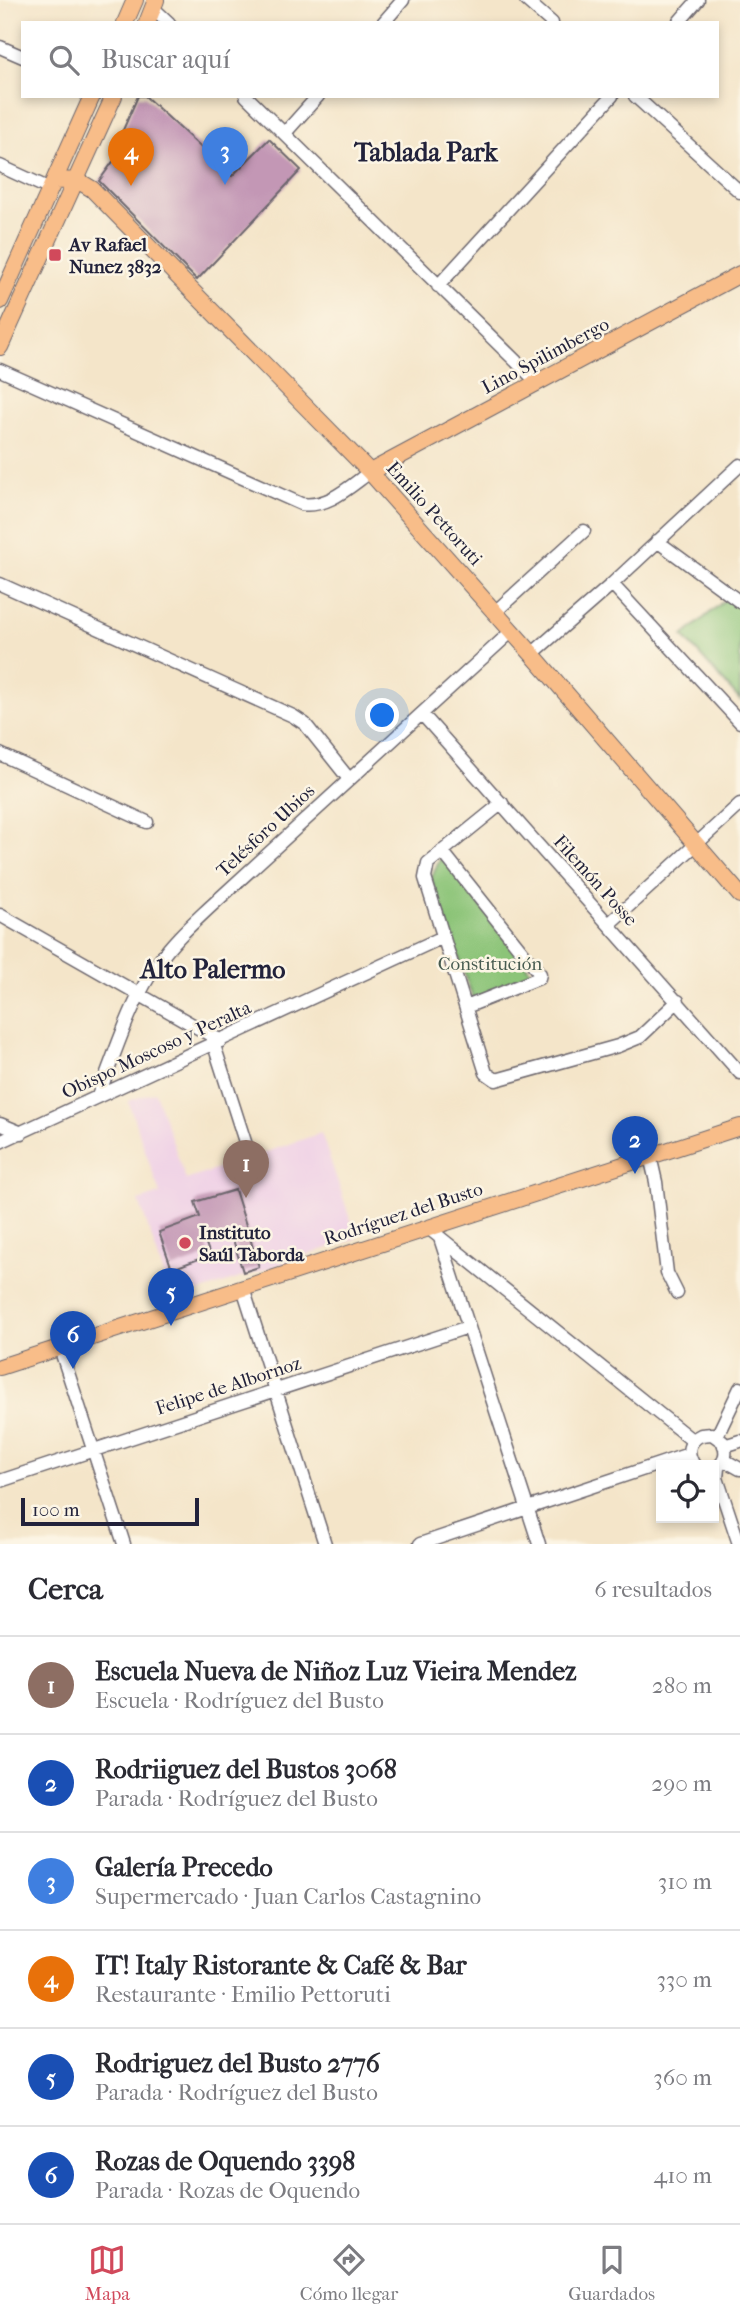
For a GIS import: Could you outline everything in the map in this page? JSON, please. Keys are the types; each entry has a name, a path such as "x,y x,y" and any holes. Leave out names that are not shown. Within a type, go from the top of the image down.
{"main road":[{"path":"126,21 135,0"},
{"path":"1,296 91,98"},
{"path":"0,347 113,98"},
{"path":"52,185 77,180"},
{"name":"Emilio Pettoruti","path":"77,180 92,189 370,472 512,631 740,895"},
{"name":"Lino Spilimbergo","path":"370,472 740,274"},
{"name":"Rodríguez del Busto","path":"0,1367 243,1288 433,1233 740,1127"}],"street":[{"path":"385,21 403,0"},
{"path":"526,0 550,21"},
{"path":"680,21 698,0"},
{"path":"152,10 166,21"},
{"path":"0,47 21,56"},
{"path":"248,98 537,382"},
{"path":"285,134 316,98"},
{"path":"438,286 610,98"},
{"path":"637,98 740,192"},
{"path":"0,166 52,185"},
{"path":"1,296 8,301 13,316"},
{"path":"0,370 301,504 322,504 370,472"},
{"path":"532,654 740,465"},
{"path":"495,612 584,531"},
{"path":"657,541 740,602"},
{"path":"0,584 293,716 310,730 349,779"},
{"path":"611,584 740,722"},
{"name":"Telésforo Ubios","path":"98,1096 139,995 156,965 187,929 512,631"},
{"name":"Filemón Posse","path":"422,714 610,923 740,1073"},
{"path":"0,754 147,822"},
{"path":"502,803 428,863 425,878 486,1073 496,1080 618,1046 639,1037 678,1001"},
{"path":"610,923 740,804"},
{"path":"442,851 540,974 538,978 466,1007"},
{"path":"0,915 217,1043 247,1148"},
{"name":"Obispo Moscoso y Peralta","path":"0,1142 443,937"},
{"path":"0,1124 22,1133"},
{"path":"650,1156 656,1182 667,1273 677,1293"},
{"path":"433,1233 468,1327 539,1544"},
{"path":"433,1233 693,1441"},
{"path":"243,1288 325,1544"},
{"name":"Felipe de Albornoz","path":"0,1481 468,1327"},
{"path":"60,1348 124,1544"},
{"path":"719,1460 721,1441 740,1388"},
{"path":"693,1441 707,1434 721,1441 740,1441"},
{"path":"692,1460 693,1441"},
{"path":"719,1466 740,1469"},
{"path":"420,1544 527,1508 656,1470"},
{"path":"719,1484 739,1544"}],"shaded area":[{"path":"155,1092 186,1180 321,1133 357,1238 173,1301 139,1201 160,1194 128,1101"}],"green space":[{"path":"726,599 740,608 740,700 683,636"},
{"name":"Constitución","path":"442,855 533,974 474,1001 431,878"}],"building":[{"path":"137,98 147,98 232,176 269,139 301,170 197,280 99,181 125,145 119,139"},
{"path":"235,1190 259,1267 243,1272 231,1233 205,1241 210,1255 172,1269 159,1232 200,1217 195,1202"}],"place":[{"name":"Galería Precedo","path":"225,185"},
{"name":"IT! Italy Ristorante & Café & Bar","path":"131,186"},
{"name":"Av Rafael Nunez 3832","path":"55,255"},
{"name":"Rodriiguez del Bustos 3068","path":"635,1174"},
{"name":"Escuela Nueva de Niñoz Luz Vieira Mendez","path":"246,1198"},
{"name":"Instituto Saúl Taborda","path":"185,1243"},
{"name":"Rodriguez del Busto 2776","path":"171,1326"},
{"name":"Rozas de Oquendo 3398","path":"73,1369"}],"district":[{"name":"Tablada Park","path":"426,152"},
{"name":"Alto Palermo","path":"213,969"}]}
